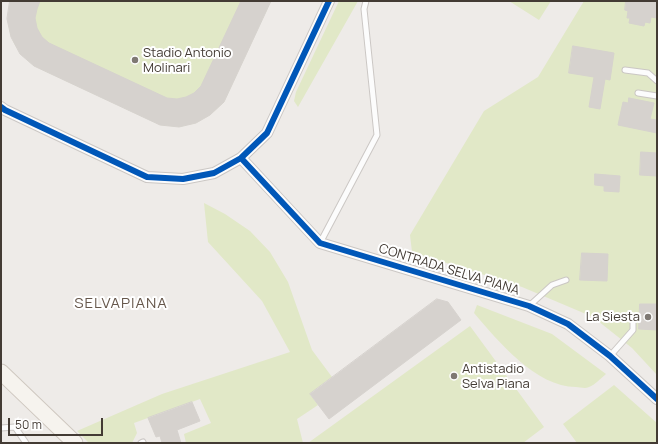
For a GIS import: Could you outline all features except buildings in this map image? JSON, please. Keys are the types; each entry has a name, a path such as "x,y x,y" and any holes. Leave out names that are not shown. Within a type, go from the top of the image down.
{"street":[{"path":"1,107 147,177 183,179 214,173 241,158 267,133 329,1"},
{"path":"241,158 320,243"},
{"name":"CONTRADA SELVA PIANA","path":"320,243 529,306 568,324 610,356 657,399"},
{"path":"1,372 75,443"}],"lane":[{"path":"320,243 377,135 364,9 366,1"},
{"path":"625,70 648,73 657,81"},
{"path":"638,93 657,96"},
{"path":"529,306 552,285 566,280"},
{"path":"610,356 633,330 633,323"},
{"path":"1,428 14,427 26,443"}],"green space":[{"name":"Stadio Antonio Molinari","path":"10,1 271,1 224,102 210,115 196,123 179,127 160,125 34,66 26,59 15,45 9,30 8,21"},
{"path":"339,1 358,1 298,107 294,101 296,92"},
{"path":"509,1 551,1 539,20"},
{"path":"584,1 657,1 657,375 632,348 593,317 522,287 412,252 410,235 484,111 538,77"},
{"path":"204,203 225,214 250,231 270,252 288,282 312,350 332,377 310,394 318,405 297,419 303,443 186,443 184,434 211,423 200,399 134,423 137,433 132,443 89,443 77,431 162,394 290,352 262,301 208,242"},
{"path":"477,305 552,334 606,374 593,385 586,388 561,385 532,371 506,349 474,313"},
{"name":"Antistadio Selva Piana","path":"470,326 544,427 523,443 308,443"},
{"path":"614,385 657,423 657,443 577,443 563,424"}],"cycle path":[{"path":"1,107 147,177 183,179 214,173 241,158 267,133 329,1"},
{"path":"241,158 320,243 529,306 568,324 610,356 657,399"}],"place":[{"name":"Stadio Antonio Molinari","path":"135,60"},
{"name":"La Siesta","path":"648,317"},
{"name":"Antistadio Selva Piana","path":"454,376"}],"district":[{"name":"SELVAPIANA","path":"121,304"}]}
